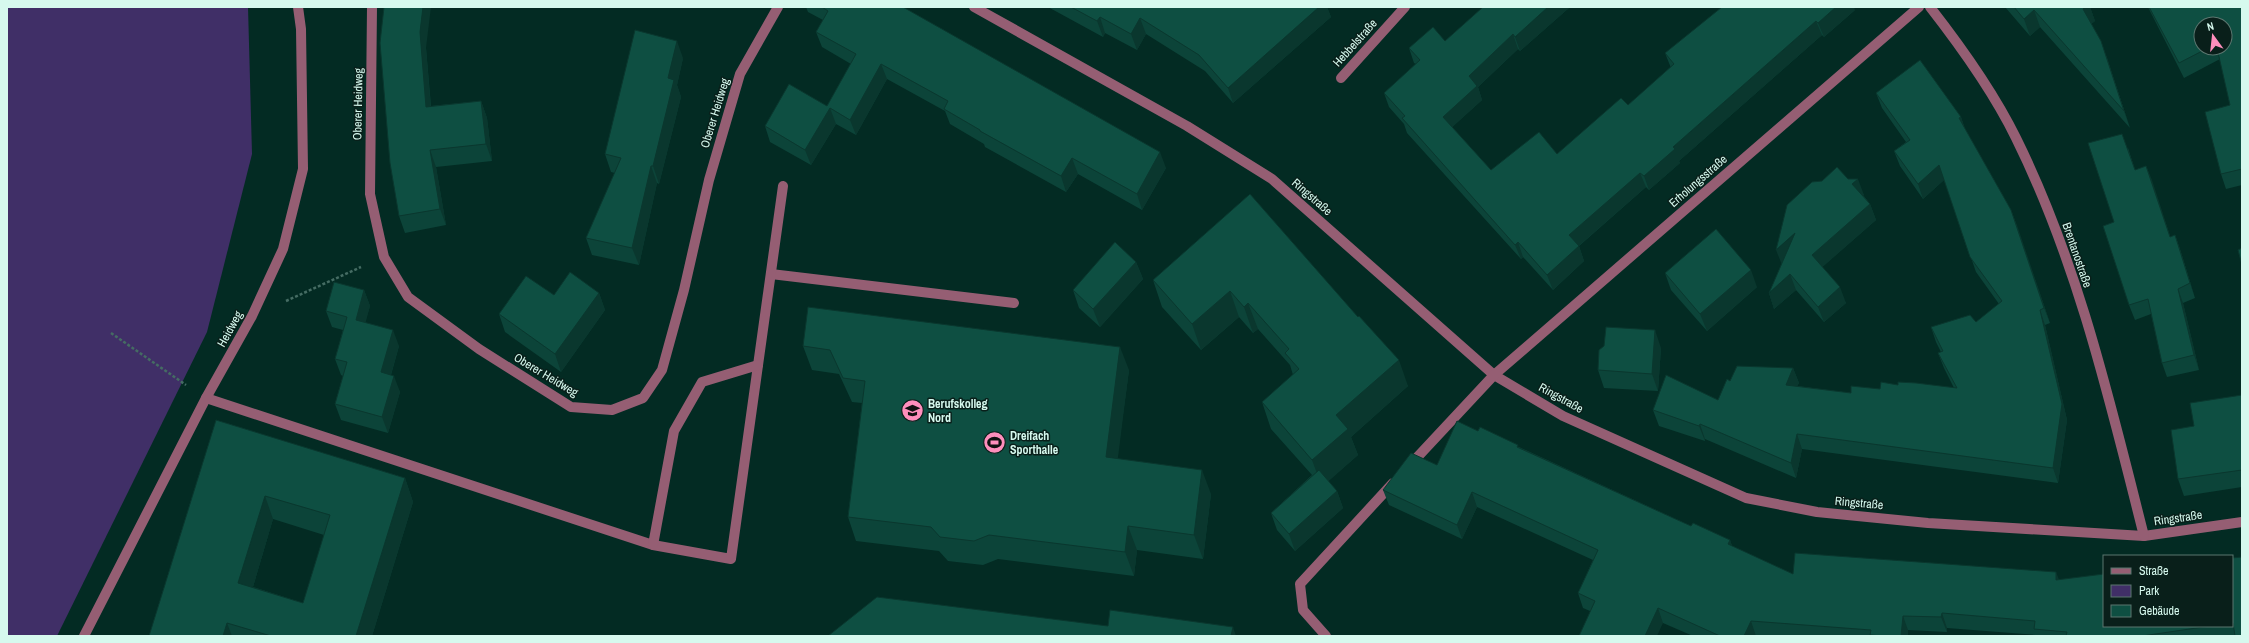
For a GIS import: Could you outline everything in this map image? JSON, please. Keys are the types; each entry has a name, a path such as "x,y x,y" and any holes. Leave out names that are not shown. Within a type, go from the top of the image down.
{"street":[{"name":"Heidweg","path":"84,636 206,398 252,316 282,249 303,169 301,29 298,7"},
{"name":"Oberer Heidweg","path":"372,7 370,194 384,257 408,297 479,349 571,407 612,410 643,398 662,370 684,290 709,180 740,74 778,7"},
{"name":"Ringstraße","path":"974,7 1187,126 1272,179 1494,375 1563,416 1746,498 1818,512 1936,523 2144,536 2242,522"},
{"name":"Hebbelstraße","path":"1341,78 1404,7"},
{"name":"Erholungsstraße","path":"1326,636 1303,610 1300,584 1494,375 1919,7"},
{"name":"Brentanostraße","path":"1930,7 1966,54 2016,138 2061,242 2100,366 2144,536"},
{"path":"206,398 653,545 731,559 783,186"},
{"path":"771,274 1014,303"},
{"path":"653,545 674,430 702,382 758,365"}],"path":[{"path":"252,316 384,257"},
{"path":"111,333 206,398"}],"green space":[{"path":"7,7 248,7 252,154 207,332 57,636 7,636"}],"building":[{"path":"384,7 423,7 420,32 426,107 481,101 486,144 430,150 440,209 399,216 390,163 380,43"},
{"path":"822,7 903,7 1160,152 1137,194 1072,158 1061,176 980,131 944,109 948,101 881,64 850,120 830,108 805,150 765,126 789,84 827,106 856,54 816,32 828,11"},
{"path":"1071,7 1319,7 1228,88 1199,55 1140,18 1131,34 1100,17 1097,21"},
{"path":"1483,7 1548,7 1515,37 1513,34 1469,76 1477,86 1443,117 1491,170 1539,132 1557,154 1621,98 1628,105 1674,64 1665,53 1722,7 1836,7 1818,23 1816,21 1673,147 1675,149 1644,176 1640,173 1569,235 1579,246 1547,275 1518,242 1515,245 1402,118 1405,116 1384,93 1420,60 1409,48 1433,27 1445,41"},
{"path":"2014,7 2085,7 2083,9 2101,41 2124,111 2034,10 2024,19"},
{"path":"2149,7 2242,7 2242,169 2221,174 2205,112 2230,105 2219,56 2233,56 2233,16 2193,16 2193,56 2179,63"},
{"path":"635,30 677,41 668,78 674,80 653,166 651,166 632,248 586,238 621,158 605,154"},
{"path":"1920,60 1961,117 1959,118 2011,210 2044,308 2040,310 2062,404 2053,468 1797,434 1791,463 1700,424 1699,426 1653,410 1666,375 1718,400 1727,379 1730,381 1737,366 1793,368 1786,385 1851,393 1851,386 1880,389 1881,382 1898,385 1898,382 1916,383 1957,388 1938,353 1943,351 1931,327 1970,315 1976,322 2002,301 1970,257 1939,165 1918,184 1894,151 1910,140 1876,93"},
{"path":"2122,134 2135,170 2146,166 2170,237 2175,235 2190,283 2178,289 2194,355 2162,363 2148,299 2129,305 2103,226 2114,222 2088,143"},
{"path":"1837,167 1848,179 1858,179 1852,184 1870,204 1812,255 1840,287 1818,307 1790,274 1769,293 1795,233 1776,250 1787,205 1812,182 1822,181"},
{"path":"1250,194 1358,317 1359,316 1399,360 1336,415 1348,429 1312,460 1262,402 1299,369 1285,353 1289,349 1248,303 1244,307 1230,291 1192,324 1153,280"},
{"path":"1716,229 1751,270 1700,314 1665,273"},
{"path":"1115,242 1136,262 1093,309 1073,290"},
{"path":"2242,248 2242,265 2238,250"},
{"path":"570,272 599,293 555,354 499,314 526,276 554,295"},
{"path":"334,282 364,290 356,320 393,330 381,372 394,376 382,417 335,404 347,362 335,359 347,317 326,311"},
{"name":"Dreifach Sporthalle","path":"808,307 1120,347 1106,457 1202,470 1194,535 1128,526 1125,552 989,535 974,541 940,537 931,527 848,517 865,381 843,378 830,350 803,346"},
{"path":"1606,327 1655,330 1652,374 1598,370 1599,350 1604,346"},
{"path":"2242,395 2242,470 2178,479 2171,430 2194,426 2190,403"},
{"path":"216,420 405,478 356,636 271,636 227,623 223,636 149,636","holes":["265,496 330,515 303,603 238,583"]},
{"path":"1457,421 1478,431 1480,427 1518,445 1517,447 1691,526 1693,523 1730,540 1728,544 1793,574 1795,553 2056,572 2056,580 2103,574 2103,627 2203,627 2142,636 2066,636 2067,632 2034,629 2035,621 1942,613 1941,617 1903,616 1901,636 1870,635 1871,630 1751,621 1744,636 1720,636 1658,608 1645,636 1579,636 1595,601 1578,593 1598,550 1472,492 1457,525 1383,490 1411,453 1437,465"},
{"path":"1319,470 1337,491 1289,534 1271,513"},
{"path":"2242,557 2242,636 2235,636 2233,623 2233,558"},
{"path":"877,597 1108,626 1110,610 1233,627 1231,636 828,636"}],"place":[{"name":"Berufskolleg Nord","path":"913,411"},
{"name":"Dreifach Sporthalle","path":"994,443"}]}
